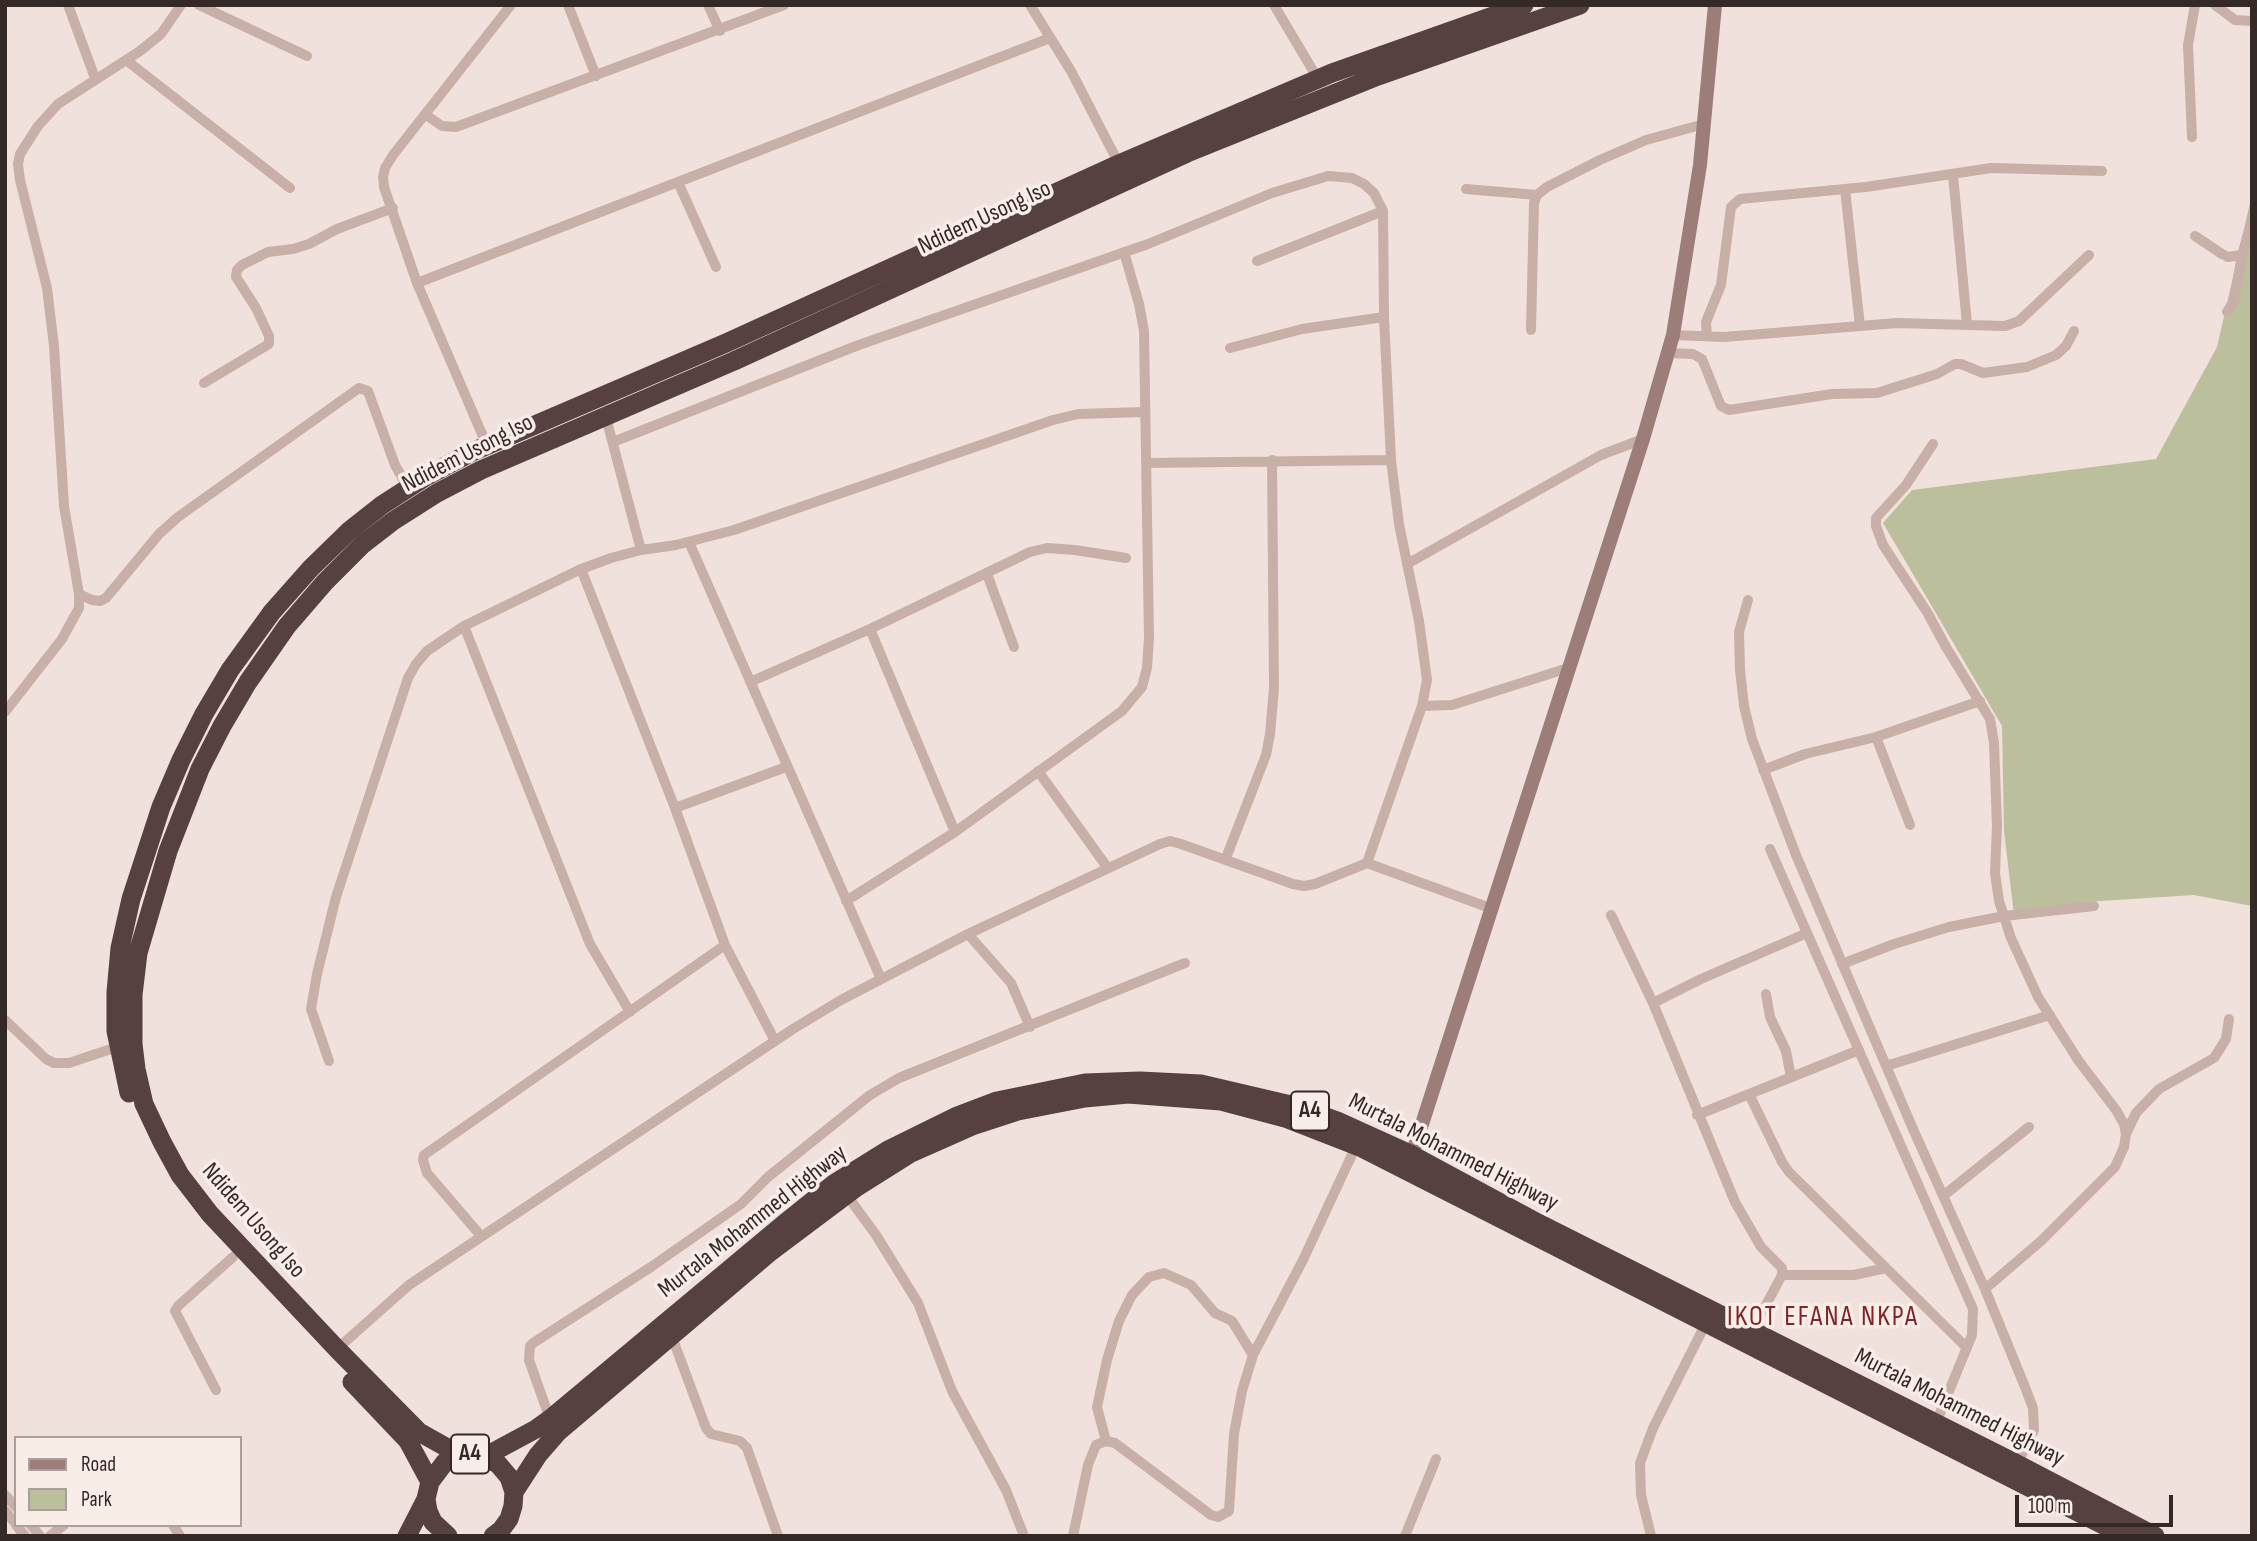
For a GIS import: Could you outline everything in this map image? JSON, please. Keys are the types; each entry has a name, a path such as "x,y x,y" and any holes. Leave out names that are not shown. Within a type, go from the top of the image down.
{"highway":[{"name":"Ndidem Usong Iso","path":"124,994 150,904 178,823 200,769 248,682 287,625 325,582 432,484 601,397 726,343 1119,163 1489,11 1524,5"},
{"name":"Ndidem Usong Iso","path":"490,455 606,416 733,361 1187,153 1378,76 1580,5"},
{"name":"Ndidem Usong Iso","path":"428,1490 408,1441 205,1229 188,1207 148,1142 132,1105 120,948 131,899 161,807 204,715 242,653 272,612 349,531 408,488 432,484"},
{"path":"242,653 248,682"},
{"path":"171,784 178,823"},
{"name":"Ndidem Usong Iso","path":"126,1044 144,1104 180,1175 210,1214 419,1432 460,1455"},
{"name":"Murtala Mohammed Highway","path":"484,1457 536,1430 835,1183 888,1150 955,1117 997,1101 1084,1083 1140,1081 1200,1084 1295,1106 1337,1121 1412,1155 1538,1223 2155,1536"},
{"name":"Murtala Mohammed Highway","path":"514,1492 538,1455 558,1432 769,1253 846,1194 911,1153 972,1126 1044,1106 1085,1098 1128,1094 1220,1101 1284,1118 1356,1146 2125,1536"},
{"name":"A4","path":"407,1536 428,1490 445,1462 460,1455 484,1457 498,1464 509,1477 514,1492 513,1506 502,1534"},
{"name":"A4","path":"428,1490 428,1511 433,1522 448,1536"}],"street":[{"path":"68,5 95,78"},
{"path":"6,708 62,639 79,608 64,506 54,346 47,288 18,164 19,155 38,126 58,104 161,34 181,5"},
{"path":"199,5 307,55"},
{"path":"490,455 417,283 384,187 385,168 511,5"},
{"path":"568,5 596,76"},
{"path":"708,5 720,30"},
{"path":"426,115 442,126 456,127 784,5"},
{"path":"1030,5 1071,71 1119,163"},
{"path":"1274,5 1318,79"},
{"path":"1412,1155 1643,439 1673,335 1700,165 1715,5"},
{"path":"2192,137 2188,45 2195,5"},
{"path":"2215,5 2235,20 2252,21"},
{"path":"417,283 1050,38"},
{"path":"125,60 290,188"},
{"path":"1531,330 1534,203 1537,195 1547,187 1600,160 1646,140 1704,124"},
{"path":"1707,336 1706,322 1721,285 1729,215 1735,202 1746,197 1846,189 1991,168 2102,171"},
{"path":"1953,175 1967,324"},
{"path":"613,442 856,346 1124,252 1253,200 1328,176 1352,178 1364,184 1374,193 1383,211 1384,317 1391,460 1399,524 1427,665 1422,706 1367,863"},
{"path":"678,182 716,267"},
{"path":"1466,189 1537,195"},
{"path":"1846,189 1860,326"},
{"path":"204,383 268,344 269,336 256,308 236,277 237,270 242,265 268,252 309,244 337,229 393,208"},
{"path":"1257,261 1383,211"},
{"path":"2227,312 2234,301 2242,255 2252,220"},
{"path":"2195,236 2228,257 2242,255"},
{"path":"846,901 956,832 1122,710 1142,687 1147,668 1149,638 1144,331 1124,252"},
{"path":"1673,335 1707,336 1898,323 2005,326 2019,321 2089,255"},
{"path":"1230,348 1302,329 1384,317"},
{"path":"1668,353 1698,355 1705,364 1721,406 1729,410 1832,394 1877,393 1937,374 1955,364 1983,373 2027,368 2056,355 2066,346 2074,331"},
{"path":"79,594 92,600 100,601 106,598 159,534 178,517 359,388 368,391 395,465 408,488"},
{"path":"601,397 641,550"},
{"path":"329,1061 311,1009 317,974 337,897 408,678 415,664 427,652 464,626 581,569 641,550 689,542 759,522 1053,419 1078,414 1144,412"},
{"path":"1407,564 1601,455 1643,439"},
{"path":"1933,444 1906,485 1876,518 1875,526 1883,545 1927,612 1990,719 1994,743 1997,825 1995,873 1999,901 2020,961 2078,1060 2116,1110 2126,1134"},
{"path":"1226,858 1266,755 1270,734 1274,688 1272,460"},
{"path":"1147,463 1391,460"},
{"path":"689,542 881,979"},
{"path":"750,682 870,629 1030,552 1046,548 1126,558"},
{"path":"581,569 675,808 725,945 775,1041"},
{"path":"987,574 1014,648"},
{"path":"1748,600 1739,632 1740,670 1744,705 1763,770 1842,964 1985,1289 2025,1387 2035,1417 2034,1430 2017,1464"},
{"path":"464,626 590,944 630,1012"},
{"path":"870,629 956,832"},
{"path":"1422,706 1452,705 1568,668"},
{"path":"1763,770 1814,751 1876,737 1980,701"},
{"path":"1876,737 1910,825"},
{"path":"675,808 786,767"},
{"path":"1038,771 1107,867"},
{"path":"337,1349 409,1285 775,1041 841,1000 968,934 1147,849 1170,841 1304,886 1367,863 1490,908"},
{"path":"1770,849 1973,1310 1972,1335 1936,1423"},
{"path":"1842,964 1949,927 2004,916 2094,906"},
{"path":"1611,915 1653,1003 1735,1202 1761,1247 1780,1264 1782,1275 1752,1331"},
{"path":"1653,1003 1807,933"},
{"path":"968,934 1011,983 1030,1027"},
{"path":"481,1236 427,1173 423,1160 425,1155 725,945"},
{"path":"550,1419 529,1360 530,1346 533,1343 651,1267 741,1204 768,1177 882,1087 1185,963"},
{"path":"1766,994 1770,1017 1786,1051 1791,1077"},
{"path":"1886,1066 2050,1015"},
{"path":"1985,1289 2041,1241 2115,1167 2136,1113 2159,1088 2214,1058 2225,1039 2229,1019"},
{"path":"5,1020 46,1059 54,1063 69,1063 126,1044"},
{"path":"1697,1115 1858,1050"},
{"path":"1749,1094 1789,1172 1967,1348"},
{"path":"1943,1196 2029,1127"},
{"path":"1073,1536 1088,1465 1096,1446 1106,1441 1115,1443 1211,1515 1224,1515 1229,1511 1234,1434 1242,1391 1254,1355 1303,1260 1356,1146"},
{"path":"846,1194 876,1235 918,1303 952,1391 1006,1490 1024,1536"},
{"path":"216,1390 175,1311 233,1257"},
{"path":"1782,1275 1854,1275 1886,1268"},
{"path":"1106,1441 1097,1407 1107,1360 1119,1321 1132,1295 1149,1277 1164,1273 1191,1285 1215,1313 1233,1321 1254,1355"},
{"path":"1651,1536 1641,1494 1640,1463 1653,1429 1706,1323"},
{"path":"672,1337 706,1428 711,1434 740,1441 747,1448 778,1536"},
{"path":"1405,1536 1436,1458"}],"green space":[{"path":"2252,194 2252,906 2194,895 2084,902 2014,915 2004,831 2002,726 1883,523 1912,490 2156,459 2217,347"}],"district":[{"name":"IKOT EFANA NKPA","path":"1823,1318"}]}
